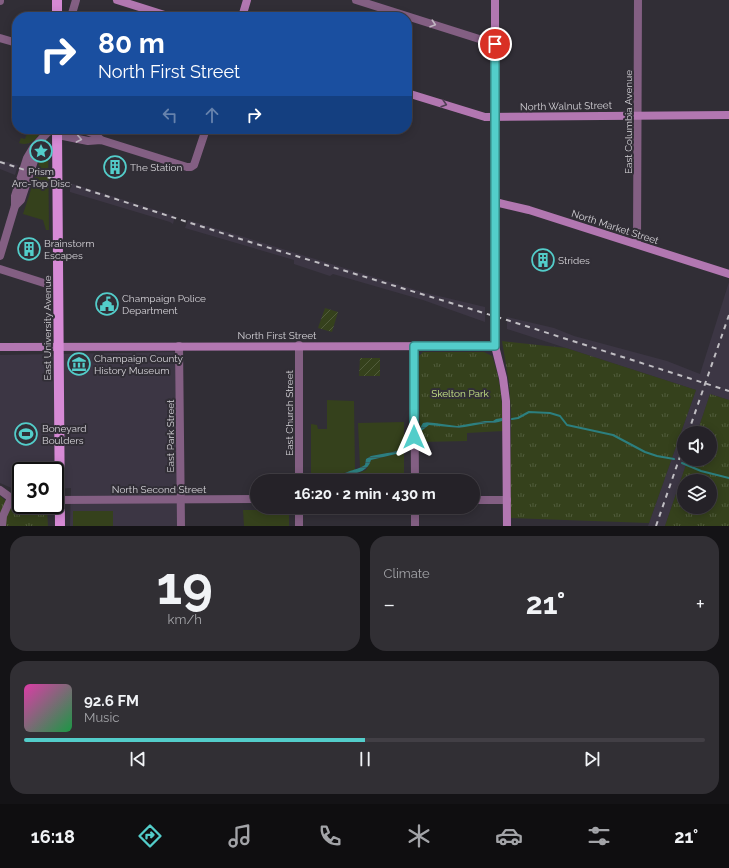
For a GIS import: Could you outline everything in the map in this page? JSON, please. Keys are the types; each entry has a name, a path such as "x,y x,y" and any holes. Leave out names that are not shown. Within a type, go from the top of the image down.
{"main road":[{"path":"57,0 57,12"},
{"name":"East University Avenue","path":"56,134 60,346 58,462"},
{"name":"East University Avenue","path":"59,514 60,526"}],"street":[{"path":"72,12 76,0"},
{"path":"117,0 151,12"},
{"path":"244,12 248,0"},
{"path":"356,0 394,12"},
{"path":"495,0 495,346 505,391 507,526"},
{"name":"East Columbia Avenue","path":"637,244 638,0"},
{"path":"412,18 495,44"},
{"path":"0,38 12,42"},
{"name":"North Walnut Street","path":"412,95 485,117 729,115"},
{"path":"0,256 15,206 15,196 27,158 46,134"},
{"path":"66,134 88,141 101,140 187,167 194,165 204,134"},
{"path":"95,134 101,140"},
{"name":"North Market Street","path":"495,202 529,210 729,274"},
{"path":"0,269 47,284"},
{"name":"North First Street","path":"0,347 299,345 495,346"},
{"name":"East Church Street","path":"299,345 299,474"},
{"name":"East Park Street","path":"179,346 181,526"},
{"path":"414,346 415,474"},
{"path":"0,490 11,498 3,516 2,526"},
{"name":"North Second Street","path":"64,499 250,499"},
{"path":"480,500 507,500"},
{"path":"299,514 299,526"},
{"path":"415,514 415,526"}],"shaded area":[{"path":"0,160 18,165 15,175 0,169"},
{"path":"70,183 175,216 173,224 70,192"},
{"path":"188,220 426,293 485,307 485,322 423,300 333,274 330,276 294,264 294,260 185,228"},
{"path":"729,282 729,400 710,394 699,426 683,426 696,390 507,329 507,317 554,328 574,336 667,361 700,374"},
{"path":"176,352 177,526 70,526 71,488 64,488 64,462 12,462 12,488 0,483 0,355"},
{"path":"677,444 677,466 686,466 683,474 677,474 677,491 665,526 648,526"}],"green space":[{"path":"27,134 39,134 34,140 27,144 19,143 21,138 25,139"},
{"path":"48,139 49,230 46,230 43,220 23,214 39,165 37,154"},
{"path":"325,308 338,312 332,332 318,328"},
{"path":"502,341 566,348 696,390 683,426 677,426 677,444 649,523 510,518 511,411 509,383"},
{"name":"Skelton Park","path":"423,352 484,352 492,356 500,385 503,431 467,433 467,441 420,442 419,356"},
{"path":"360,358 380,358 380,376 359,376"},
{"path":"710,394 729,400 729,526 665,526 677,491 677,514 717,514 717,474 683,474 686,466 717,466 717,426 699,426"},
{"path":"327,400 354,401 355,470 340,474 311,474 311,424 317,425 318,429 327,429"},
{"path":"404,422 404,444 398,451 371,456 366,459 365,465 360,468 358,423"},
{"path":"404,452 404,474 359,474 366,470 371,460"},
{"path":"0,496 12,506 12,514 47,514 48,526 5,526 0,524"},
{"path":"243,510 250,510 250,514 289,514 289,526 244,526"},
{"path":"73,511 113,511 113,526 73,526"}],"water":[{"path":"502,418 502,421 495,423 459,428 429,425 420,432 420,428 423,423 427,422 457,426 493,421"},
{"path":"409,439 410,444 404,452 371,460 368,467 363,471 353,474 343,474 365,465 366,459 371,456 398,451"}],"waterway":[{"path":"512,419 518,418 529,412 550,413 560,416 567,425 613,435 645,452 674,459"},
{"path":"689,466 701,471 729,478"}],"railway":[{"path":"0,162 250,242 507,320 729,391"},
{"path":"690,426 729,315"},
{"path":"656,526 677,465"}],"place":[{"name":"Prism Arc-Top Disc","path":"41,151"},
{"name":"The Station","path":"115,167"},
{"name":"Brainstorm Escapes","path":"29,249"},
{"name":"Strides","path":"543,260"},
{"name":"Champaign Police Department","path":"107,304"},
{"name":"Champaign County History Museum","path":"79,364"},
{"name":"Boneyard Boulders","path":"26,434"}],"route":[{"path":"414,437 414,346 495,346 495,44"}]}
